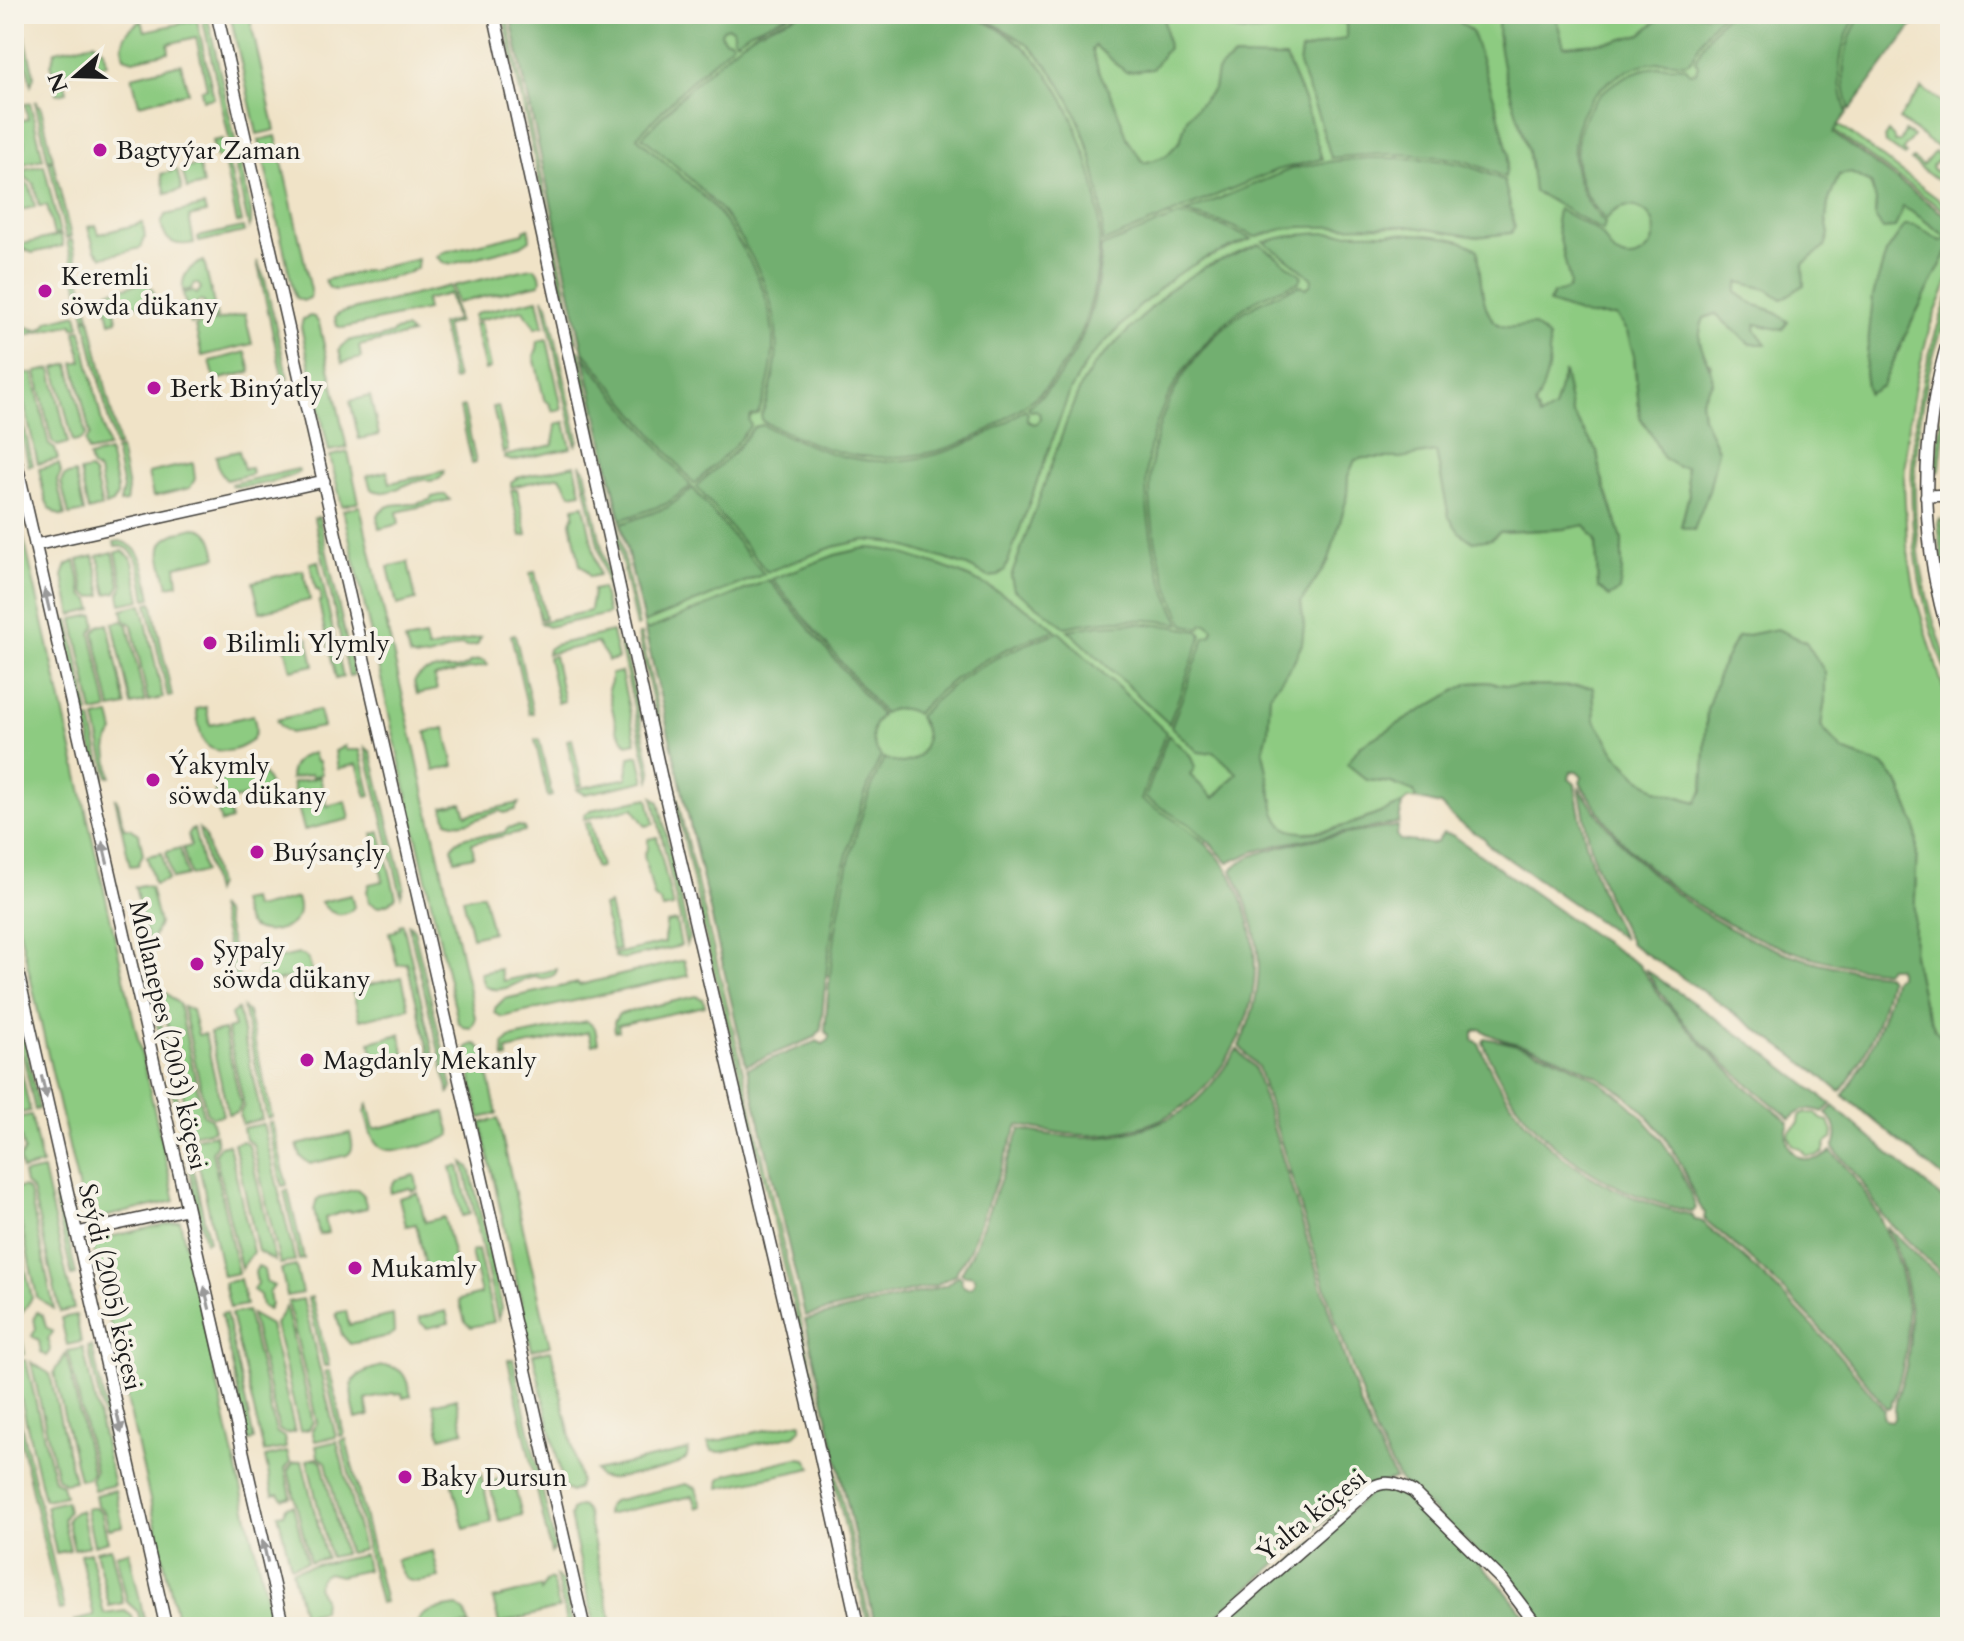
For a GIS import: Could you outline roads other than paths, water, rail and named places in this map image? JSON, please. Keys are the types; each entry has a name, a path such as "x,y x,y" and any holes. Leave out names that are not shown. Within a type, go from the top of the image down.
{"street":[{"path":"217,14 584,1627"},
{"path":"494,14 663,786 858,1627"},
{"path":"1950,335 1934,402 1926,469 1931,553 1950,639"},
{"name":"Mollanepes (2003) köçesi","path":"14,452 283,1627"},
{"path":"35,545 324,481"},
{"path":"1926,496 1950,495"},
{"name":"Seýdi (2005) köçesi","path":"14,956 166,1627"},
{"path":"77,1233 186,1209"},
{"name":"Ýalta köçesi","path":"1212,1627 1371,1488 1388,1483 1413,1492 1503,1581 1538,1627"}],"place":[{"name":"Bagtyýar Zaman","path":"100,150"},
{"name":"Keremli söwda dükany","path":"45,291"},
{"name":"Berk Binýatly","path":"154,388"},
{"name":"Bilimli Ylymly","path":"210,643"},
{"name":"Ýakymly söwda dükany","path":"153,780"},
{"name":"Buýsançly","path":"257,852"},
{"name":"Şypaly söwda dükany","path":"197,964"},
{"name":"Magdanly Mekanly","path":"307,1060"},
{"name":"Mukamly","path":"355,1268"},
{"name":"Baky Dursun","path":"405,1477"}]}
